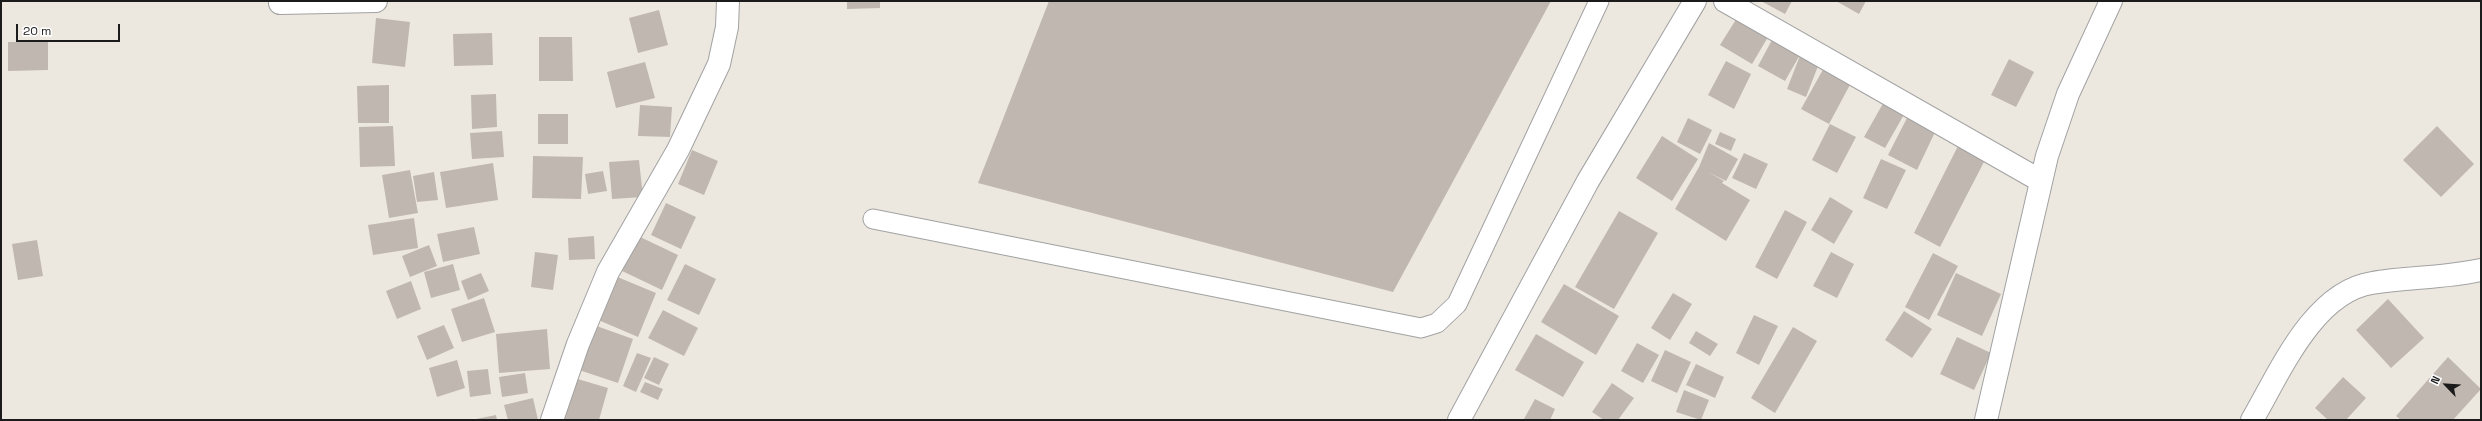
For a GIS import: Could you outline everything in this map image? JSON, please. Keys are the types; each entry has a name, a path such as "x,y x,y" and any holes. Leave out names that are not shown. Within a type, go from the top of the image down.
{"street":[{"path":"280,3 376,1"},
{"path":"552,420 578,344 605,279 678,150 719,64 727,27 728,1"},
{"path":"1459,420 1588,180 1694,1"},
{"path":"1725,1 2042,181"},
{"path":"1986,420 2042,181 2068,94 2111,1"},
{"path":"2252,420 2300,338 2318,315 2344,292 2371,283 2461,274 2481,270"}],"lane":[{"path":"873,219 1421,328 1437,323 1458,304 1599,1"}],"building":[{"path":"847,1 880,1 880,8 847,9"},
{"path":"1049,1 1551,1 1393,292 978,183"},
{"path":"1761,1 1792,1 1785,14"},
{"path":"1836,1 1866,1 1859,14"},
{"path":"659,10 668,45 638,53 629,18"},
{"path":"1740,13 1771,32 1752,64 1720,45"},
{"path":"376,18 410,22 405,67 372,63"},
{"path":"492,33 493,65 454,66 453,34"},
{"path":"539,37 572,37 573,81 539,81"},
{"path":"1773,38 1801,53 1785,81 1758,66"},
{"path":"8,42 48,42 48,70 8,71"},
{"path":"1801,53 1820,61 1806,97 1787,89"},
{"path":"2009,59 2034,72 2016,107 1991,95"},
{"path":"1726,61 1751,74 1734,109 1708,95"},
{"path":"645,62 655,98 616,108 607,72"},
{"path":"1825,66 1852,81 1829,124 1801,109"},
{"path":"389,85 389,123 358,123 357,86"},
{"path":"496,94 497,127 472,129 471,95"},
{"path":"1885,100 1906,111 1885,148 1864,137"},
{"path":"640,105 672,107 670,137 638,136"},
{"path":"538,114 568,114 568,144 538,144"},
{"path":"1908,116 1936,130 1917,170 1888,155"},
{"path":"1688,118 1712,130 1700,154 1677,142"},
{"path":"1830,124 1856,137 1837,173 1812,160"},
{"path":"393,126 395,166 360,167 359,127"},
{"path":"2437,126 2474,164 2441,197 2403,160"},
{"path":"502,131 504,157 472,159 470,133"},
{"path":"1720,132 1736,139 1731,151 1715,144"},
{"path":"1662,136 1698,159 1672,201 1636,178"},
{"path":"1709,143 1738,159 1726,181 1708,172 1724,181 1722,183 1750,200 1726,241 1675,209 1699,167"},
{"path":"1958,146 1985,160 1940,247 1914,233"},
{"path":"692,150 718,161 704,195 678,184"},
{"path":"1744,153 1768,164 1756,189 1732,178"},
{"path":"533,156 583,157 581,199 532,198"},
{"path":"1881,159 1906,170 1887,209 1863,198"},
{"path":"639,160 643,197 612,199 609,162"},
{"path":"493,163 498,200 446,208 440,172"},
{"path":"410,170 418,213 389,218 382,175"},
{"path":"603,171 607,191 588,194 585,174"},
{"path":"434,172 438,200 417,202 413,176"},
{"path":"1830,197 1853,211 1834,244 1811,230"},
{"path":"666,203 696,217 681,249 651,235"},
{"path":"1785,210 1807,222 1777,279 1755,267"},
{"path":"1619,211 1658,233 1614,309 1575,287"},
{"path":"414,218 418,248 373,255 368,225"},
{"path":"474,227 480,254 443,262 437,234"},
{"path":"636,235 678,255 662,290 620,270"},
{"path":"594,236 595,259 569,260 568,238"},
{"path":"37,240 43,276 18,280 12,244"},
{"path":"429,245 437,266 410,277 402,256"},
{"path":"535,252 558,255 553,290 531,287"},
{"path":"1831,252 1854,264 1837,298 1813,286"},
{"path":"1933,253 1958,266 1929,320 1905,307"},
{"path":"453,264 460,290 431,298 424,272"},
{"path":"685,264 716,279 699,315 667,300"},
{"path":"481,273 489,291 468,300 461,281"},
{"path":"1956,273 2001,294 1982,336 1937,315"},
{"path":"615,276 656,293 638,337 596,319"},
{"path":"411,281 421,309 397,319 386,291"},
{"path":"1564,284 1619,316 1596,355 1541,322"},
{"path":"1673,293 1692,304 1670,340 1651,328"},
{"path":"484,298 495,332 462,342 451,309"},
{"path":"2388,299 2424,338 2391,368 2356,330"},
{"path":"663,310 698,328 684,356 648,338"},
{"path":"1904,311 1932,329 1912,358 1885,340"},
{"path":"1754,315 1778,326 1759,365 1736,353"},
{"path":"591,324 633,339 618,383 576,369"},
{"path":"444,325 454,348 427,360 417,336"},
{"path":"1793,327 1817,341 1775,413 1751,398"},
{"path":"547,329 550,369 499,373 496,334"},
{"path":"1696,331 1718,344 1710,356 1689,343"},
{"path":"1536,334 1584,362 1563,397 1515,370"},
{"path":"1957,337 1991,353 1974,390 1940,374"},
{"path":"1637,343 1659,355 1643,383 1621,371"},
{"path":"1665,350 1691,362 1677,393 1651,381"},
{"path":"637,353 651,358 636,392 623,386"},
{"path":"654,357 669,364 659,385 644,378"},
{"path":"2448,357 2481,389 2453,420 2401,420 2396,416"},
{"path":"457,360 465,388 437,397 429,368"},
{"path":"1696,364 1724,377 1715,398 1686,385"},
{"path":"488,369 491,394 470,397 467,371"},
{"path":"525,373 528,393 502,397 499,377"},
{"path":"571,377 608,388 599,420 569,420 558,417"},
{"path":"2343,377 2366,398 2346,420 2328,420 2315,408"},
{"path":"645,382 663,389 658,400 640,392"},
{"path":"1612,383 1634,398 1618,420 1604,420 1592,412"},
{"path":"1684,390 1709,400 1701,420 1676,412"},
{"path":"533,398 538,420 508,420 504,405"},
{"path":"1535,399 1555,409 1550,420 1524,419"},
{"path":"496,415 497,420 476,420 476,419"}]}
